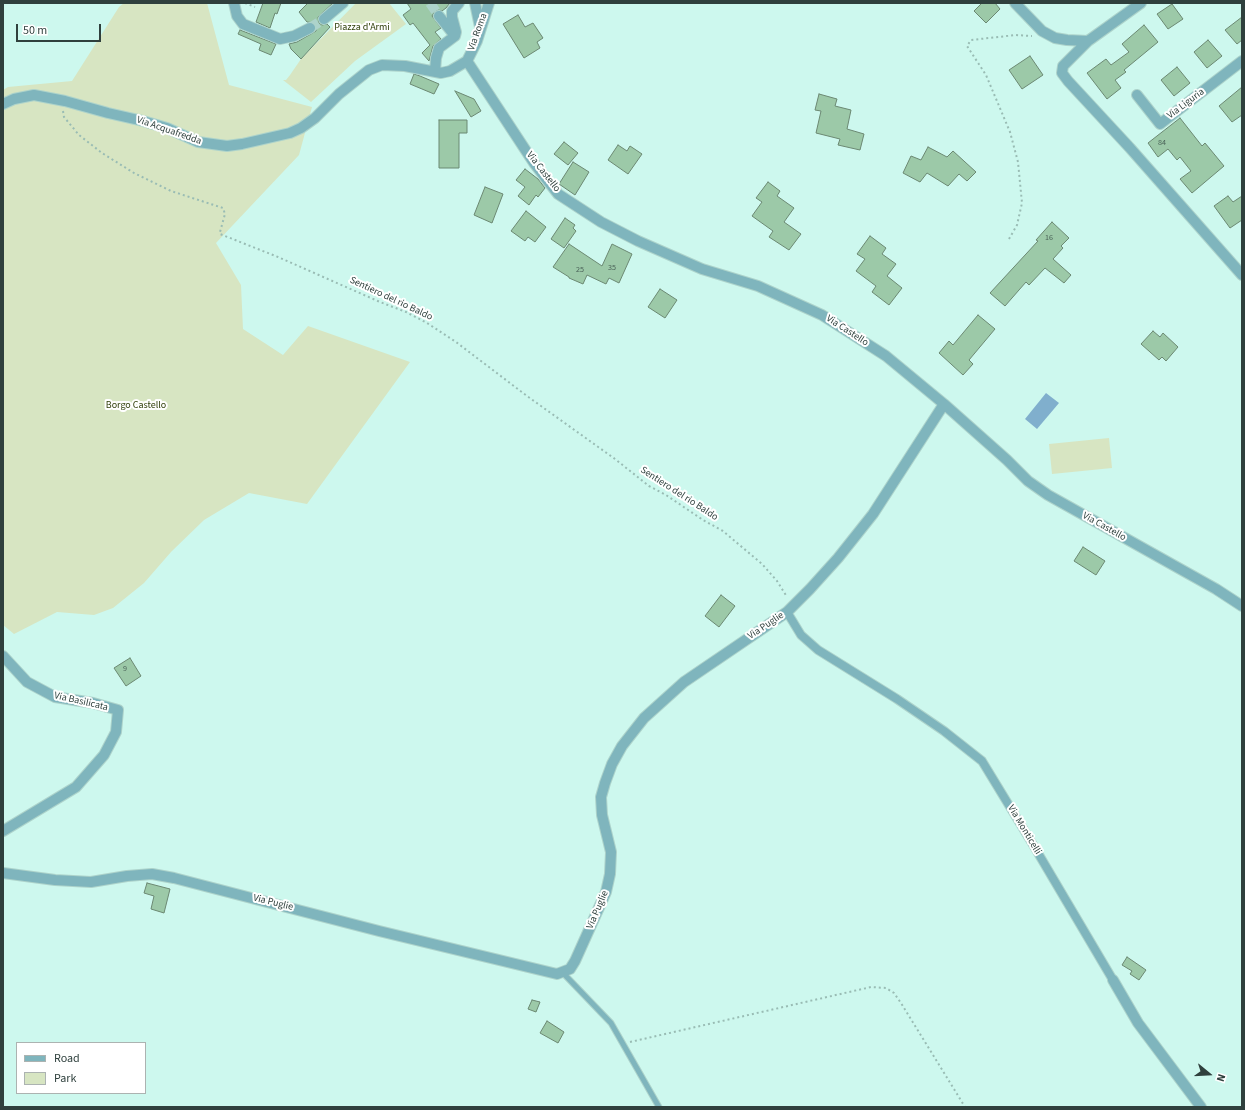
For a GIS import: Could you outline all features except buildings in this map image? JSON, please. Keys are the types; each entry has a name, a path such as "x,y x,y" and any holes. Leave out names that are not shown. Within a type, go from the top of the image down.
{"street":[{"path":"234,3 237,16 243,24 280,39 294,36 310,28"},
{"path":"324,19 343,3"},
{"path":"459,3 452,11 456,32 454,36 439,48 436,58 435,72 440,73 450,71 467,61"},
{"path":"475,3 480,27"},
{"name":"Via Roma","path":"467,61 477,41 480,27 489,3"},
{"path":"1015,3 1042,31 1055,38 1088,41"},
{"path":"1141,3 1088,41 1063,66 1062,73 1242,274"},
{"path":"439,16 454,36"},
{"name":"Via Castello","path":"467,61 534,163 558,194 601,222 638,241 702,269 758,286 822,315 886,356 1008,460 1028,481 1048,496 1216,589 1242,606"},
{"name":"Via Liguria","path":"1137,95 1160,124 1242,61"},
{"name":"Via Acquafredda","path":"3,104 14,99 34,95 65,101 167,128 198,142 227,146 258,141 290,133 301,128 315,118 339,94 369,70 382,65 405,66 435,72"},
{"name":"Via Puglie","path":"3,873 55,880 91,882 127,876 152,874 174,878 507,962 557,974 563,973 570,969 575,961 606,892 610,874 611,852 602,815 601,797 612,764 622,746 644,718 684,682 790,609 810,589 838,558 873,514 944,404"},
{"name":"Via Monticelli","path":"790,609 801,635 818,650 897,699 944,731 982,761 1036,848 1138,1023 1201,1107"},
{"name":"Via Basilicata","path":"3,656 27,682 55,698 93,703 118,710 116,732 104,755 76,787 3,831"}],"lane":[{"path":"563,973 611,1023 659,1107"}],"path":[{"path":"245,3 255,7"},
{"path":"1009,239 1017,225 1022,203 1018,162 1010,132 986,75 967,46 971,40 1016,35 1032,36"},
{"name":"Sentiero del rio Baldo","path":"65,101 63,111 64,117 79,135 102,153 134,173 171,191 223,208 225,214 220,234 278,257 406,312 427,323 456,342 527,396 615,459 649,486 723,531 762,564 777,581 790,609"},
{"path":"623,1044 871,987 886,988 894,994 901,1003 965,1107"}],"green space":[{"name":"Borgo Castello","path":"124,3 207,3 229,85 312,107 299,155 216,243 241,285 243,329 283,355 308,326 410,362 307,504 249,493 204,520 171,552 144,583 113,608 94,615 57,612 14,634 3,625 3,90 8,87 72,81 119,7"},
{"name":"Piazza d'Armi","path":"356,3 389,3 406,24 355,61 311,102 283,80 286,80 301,59"},
{"path":"1109,438 1112,468 1052,474 1049,444"}],"water":[{"path":"1046,393 1059,403 1037,429 1025,419"}],"tunnel":[{"path":"430,3 439,16"},
{"path":"310,28 324,19"}]}
